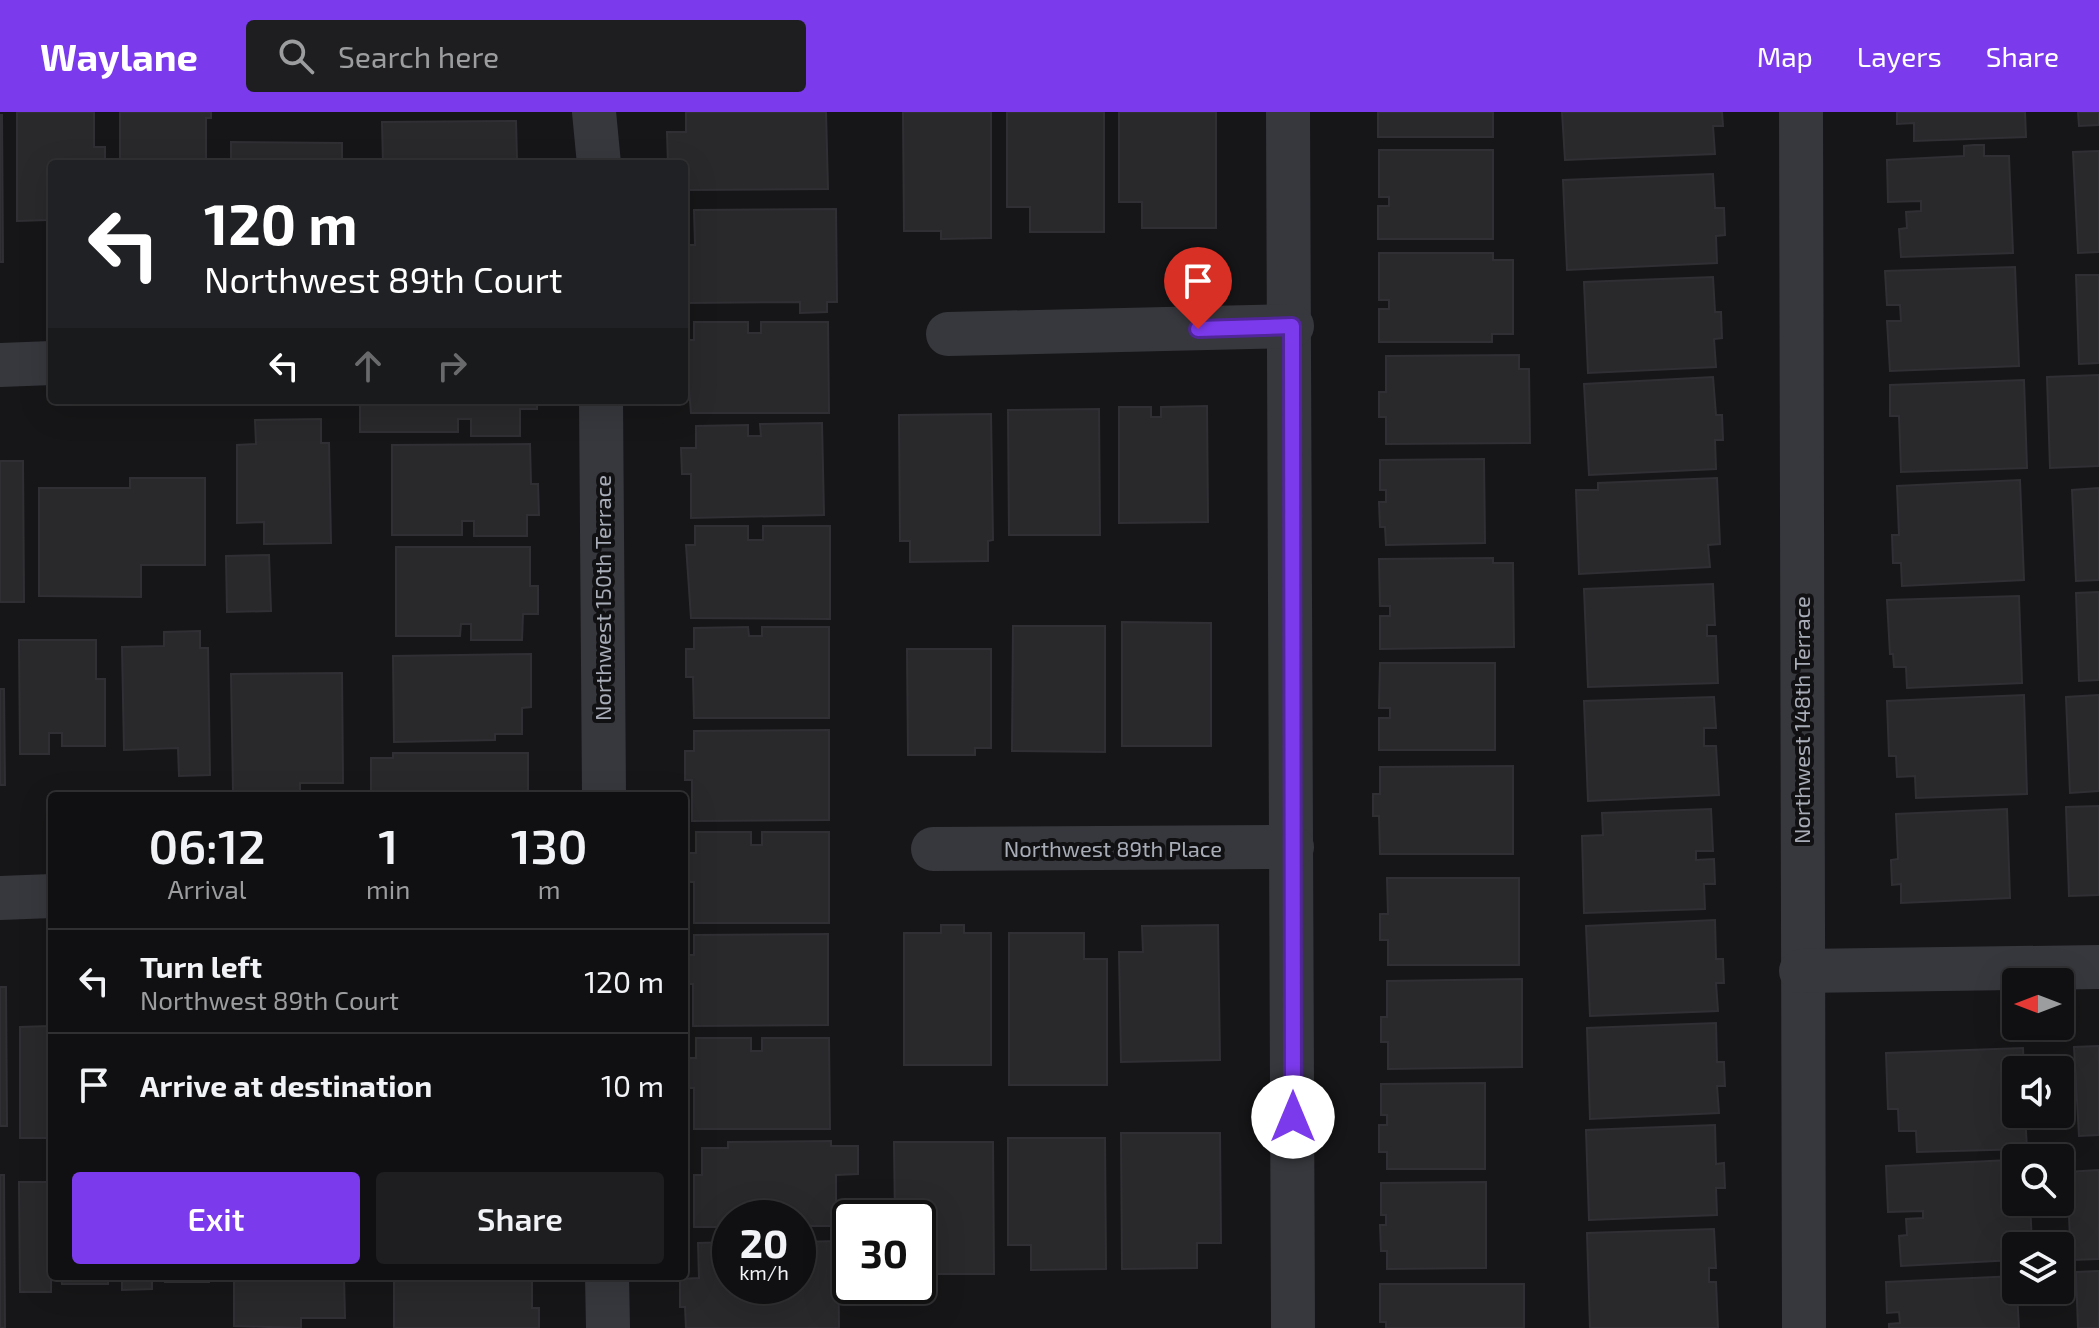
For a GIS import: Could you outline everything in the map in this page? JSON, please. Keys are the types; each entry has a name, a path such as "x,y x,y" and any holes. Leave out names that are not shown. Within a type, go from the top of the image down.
{"street":[{"path":"594,112 599,160"},
{"path":"1288,112 1292,326 1293,1328"},
{"name":"Northwest 148th Terrace","path":"1801,112 1804,1328"},
{"path":"948,334 1292,326"},
{"path":"0,365 48,363"},
{"name":"Northwest 150th Terrace","path":"601,404 604,792"},
{"name":"Northwest 89th Place","path":"933,849 1292,847"},
{"path":"0,898 48,896"},
{"path":"1801,971 2099,967"},
{"path":"607,1280 608,1328"}],"building":[{"path":"17,112 94,112 94,147 105,147 105,160 48,160 48,220 17,221"},
{"path":"120,112 211,112 211,118 206,118 206,160 120,160"},
{"path":"686,112 826,112 828,189 688,190 688,160 668,160 667,132 686,132"},
{"path":"903,112 991,112 991,238 941,239 941,231 904,231"},
{"path":"1007,112 1104,112 1104,232 1030,232 1030,207 1007,207"},
{"path":"1119,112 1216,112 1216,228 1142,228 1142,202 1119,202"},
{"path":"1378,112 1493,112 1493,137 1378,137"},
{"path":"1562,112 1722,112 1723,126 1713,126 1715,154 1565,160"},
{"path":"1897,112 2025,112 2026,137 1914,141 1914,123 1897,124"},
{"path":"2078,112 2099,112 2099,125 2079,126"},
{"path":"2,115 3,262 0,262"},
{"path":"516,121 517,160 383,160 382,122"},
{"path":"231,142 342,143 342,160 231,160"},
{"path":"1984,145 1984,156 2009,156 2013,253 1901,257 1899,229 1907,228 1906,212 1921,211 1921,201 1888,202 1887,160 1964,156 1964,146"},
{"path":"1379,150 1493,150 1493,239 1378,239 1378,206 1389,206 1389,197 1379,197"},
{"path":"2099,151 2099,252 2078,253 2073,152"},
{"path":"1713,174 1715,208 1724,208 1725,235 1716,236 1717,263 1567,270 1563,180"},
{"path":"836,209 837,302 827,302 827,312 800,313 800,302 688,303 688,245 695,245 694,210"},
{"path":"1379,253 1493,253 1493,260 1513,260 1513,334 1492,334 1492,342 1379,342 1379,309 1389,309 1389,300 1379,300"},
{"path":"2015,267 2019,366 1890,371 1887,321 1901,321 1900,305 1887,305 1885,271"},
{"path":"2076,275 2099,275 2099,363 2079,364"},
{"path":"1713,277 1715,312 1721,312 1722,338 1714,339 1716,367 1588,373 1584,282"},
{"path":"694,322 748,322 748,333 761,333 761,322 828,322 829,413 691,413 688,340 694,340"},
{"path":"1519,355 1519,369 1529,369 1530,443 1386,444 1386,417 1379,417 1379,392 1386,392 1386,356"},
{"path":"2099,375 2099,466 2050,468 2047,377"},
{"path":"1713,377 1716,415 1722,415 1723,440 1715,440 1716,469 1589,475 1584,384"},
{"path":"2024,380 2027,468 1901,472 1899,416 1890,416 1890,385"},
{"path":"360,404 537,404 537,409 520,409 520,436 471,436 471,419 458,419 458,432 360,432"},
{"path":"1207,406 1208,522 1119,523 1119,407 1151,407 1151,417 1161,417 1161,407"},
{"path":"1099,409 1100,535 1009,535 1008,410"},
{"path":"991,414 993,540 988,541 988,561 910,562 910,541 900,541 899,415"},
{"path":"321,419 321,443 329,443 331,543 264,544 264,522 237,523 237,445 256,444 255,420"},
{"path":"822,423 824,515 691,518 691,474 682,474 681,448 696,448 696,426 748,425 748,436 761,436 760,424"},
{"path":"530,444 531,484 538,484 539,515 527,515 527,536 474,536 474,521 462,521 462,535 392,535 392,445"},
{"path":"1484,459 1485,543 1386,545 1385,527 1380,527 1379,502 1386,502 1386,490 1380,490 1380,460"},
{"path":"0,461 23,461 24,602 0,602"},
{"path":"130,478 205,478 205,565 141,565 141,597 39,596 39,488 130,488"},
{"path":"1717,478 1720,544 1708,545 1710,567 1579,574 1576,490 1598,490 1598,483"},
{"path":"2020,480 2024,580 1902,586 1901,563 1893,563 1892,535 1899,535 1897,486"},
{"path":"2099,488 2099,580 2076,581 2072,490"},
{"path":"695,526 748,526 748,540 763,540 763,526 830,526 830,619 691,618 686,545 695,545"},
{"path":"396,547 530,547 530,586 538,586 538,614 523,614 522,640 471,640 471,624 461,624 460,636 396,636"},
{"path":"269,555 271,611 227,612 226,556"},
{"path":"1493,558 1493,563 1513,563 1514,647 1380,649 1380,616 1390,616 1390,606 1380,606 1379,559"},
{"path":"1713,584 1715,625 1707,625 1707,636 1716,636 1718,683 1588,687 1584,589"},
{"path":"2099,592 2099,680 2079,681 2076,593"},
{"path":"2019,596 2022,683 1907,688 1906,667 1894,667 1893,654 1890,654 1887,600"},
{"path":"1122,622 1211,623 1211,746 1122,746"},
{"path":"1013,626 1105,626 1105,752 1012,751"},
{"path":"748,627 749,636 762,636 762,627 829,627 829,718 694,718 693,677 686,677 686,649 694,649 694,628"},
{"path":"200,631 200,648 208,648 210,775 179,776 178,748 124,750 122,647 164,646 164,632"},
{"path":"19,640 96,640 96,679 105,679 105,746 62,746 62,733 49,733 49,754 20,754"},
{"path":"907,649 991,649 991,748 975,748 975,755 908,755"},
{"path":"531,654 531,707 522,708 522,734 495,734 495,740 394,742 393,656"},
{"path":"1380,663 1495,663 1495,750 1379,750 1379,718 1390,718 1390,708 1379,708"},
{"path":"342,673 343,783 300,783 300,792 233,791 231,674"},
{"path":"0,689 4,689 5,785 0,785"},
{"path":"2024,695 2027,794 1916,798 1915,776 1897,777 1896,756 1889,756 1887,701"},
{"path":"2099,695 2099,791 2070,793 2066,697"},
{"path":"1714,697 1716,728 1704,728 1704,746 1716,746 1719,795 1588,801 1584,701"},
{"path":"829,730 829,820 692,821 692,780 685,780 685,751 694,751 694,731"},
{"path":"393,753 528,753 528,792 371,792 371,758 393,758"},
{"path":"1513,766 1513,854 1380,854 1379,816 1373,816 1373,794 1380,794 1380,767"},
{"path":"2099,806 2099,895 2069,896 2066,807"},
{"path":"1711,809 1713,851 1696,851 1696,860 1714,859 1715,884 1704,884 1705,909 1584,913 1582,836 1603,835 1602,813"},
{"path":"2007,809 2010,898 1901,903 1901,884 1892,885 1891,860 1898,859 1896,814"},
{"path":"696,832 751,832 751,845 762,845 762,832 829,832 829,923 694,923 694,882 688,882 688,853 696,853"},
{"path":"1387,878 1519,878 1519,965 1388,965 1388,940 1380,940 1380,914 1388,914"},
{"path":"1715,920 1716,959 1723,959 1724,983 1716,983 1718,1011 1590,1016 1586,926"},
{"path":"941,925 964,925 964,933 991,933 991,1065 904,1065 904,933 941,933"},
{"path":"1218,925 1220,1060 1121,1062 1119,952 1143,952 1142,926"},
{"path":"1009,933 1084,933 1084,959 1107,959 1107,1085 1009,1085"},
{"path":"828,934 828,1025 693,1026 693,984 688,984 688,955 694,955 694,935"},
{"path":"1522,979 1522,1067 1388,1069 1388,1042 1381,1042 1381,1017 1387,1017 1387,981"},
{"path":"0,987 6,987 7,1126 0,1126"},
{"path":"1716,1023 1717,1062 1724,1062 1725,1086 1717,1086 1719,1113 1590,1119 1587,1028"},
{"path":"48,1026 48,1138 20,1138 20,1027"},
{"path":"696,1038 751,1038 751,1051 762,1051 762,1038 829,1038 830,1129 694,1129 694,1088 688,1088 688,1058 696,1058"},
{"path":"2099,1046 2099,1135 2079,1136 2074,1047"},
{"path":"2023,1048 2023,1056 2002,1056 2002,1128 2026,1128 2027,1144 2002,1144 2002,1150 1917,1152 1916,1131 1899,1131 1898,1109 1888,1109 1886,1053"},
{"path":"1485,1083 1485,1169 1387,1169 1387,1152 1379,1152 1379,1125 1387,1125 1387,1115 1381,1115 1381,1084"},
{"path":"1715,1125 1716,1164 1724,1163 1725,1188 1716,1188 1717,1215 1589,1220 1586,1130"},
{"path":"1121,1133 1220,1133 1221,1243 1197,1243 1197,1268 1122,1269"},
{"path":"1008,1138 1105,1138 1106,1269 1031,1270 1031,1245 1008,1245"},
{"path":"831,1141 831,1146 858,1146 858,1174 836,1175 832,1226 816,1226 816,1200 712,1200 712,1227 694,1227 694,1175 702,1175 702,1148 728,1148 728,1142"},
{"path":"894,1142 993,1142 994,1274 936,1274 936,1200 895,1200"},
{"path":"2002,1160 2002,1216 2031,1216 2031,1232 2002,1232 2002,1261 1901,1266 1899,1236 1907,1235 1906,1219 1923,1218 1923,1211 1888,1212 1886,1166"},
{"path":"2099,1170 2099,1259 2074,1260 2074,1232 2070,1232 2069,1216 2074,1216 2074,1172"},
{"path":"0,1175 4,1175 5,1328 0,1328"},
{"path":"19,1182 48,1182 48,1280 51,1280 51,1292 20,1292"},
{"path":"1486,1182 1486,1268 1387,1269 1387,1251 1381,1251 1380,1225 1386,1225 1386,1215 1381,1215 1381,1183"},
{"path":"1714,1229 1716,1268 1709,1268 1709,1282 1716,1282 1718,1328 1590,1328 1587,1233"},
{"path":"832,1241 832,1304 839,1304 839,1328 686,1328 685,1307 680,1307 680,1280 699,1278 698,1243 712,1243 712,1304 816,1304 816,1242"},
{"path":"2099,1271 2099,1328 2078,1328 2076,1272"},
{"path":"2002,1277 2002,1304 2018,1304 2019,1328 1889,1328 1889,1324 1900,1323 1899,1312 1887,1313 1886,1282"},
{"path":"62,1280 108,1280 108,1284 62,1284"},
{"path":"122,1280 152,1280 152,1289 122,1290"},
{"path":"165,1280 209,1280 209,1282"},
{"path":"234,1280 344,1280 345,1318 301,1318 301,1328 234,1326"},
{"path":"394,1280 532,1280 532,1308 539,1308 539,1328 394,1328"},
{"path":"1380,1284 1524,1284 1524,1328 1386,1328 1386,1322 1380,1322"}],"route":[{"path":"1198,329 1292,326 1293,1117"}]}
